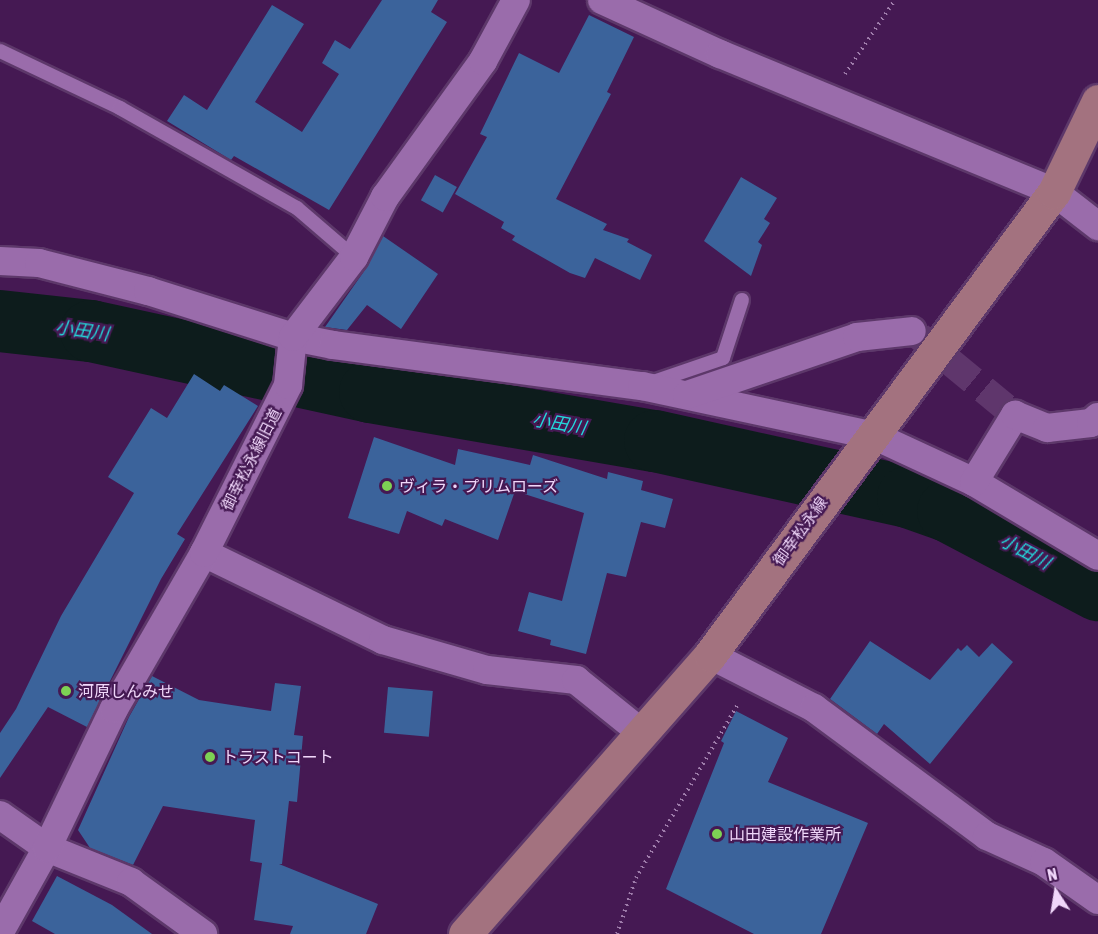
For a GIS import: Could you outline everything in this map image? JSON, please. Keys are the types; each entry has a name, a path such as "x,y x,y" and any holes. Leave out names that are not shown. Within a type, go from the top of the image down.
{"main road":[{"name":"御幸松永線","path":"465,934 710,655 829,491 868,445 1054,192 1098,101"}],"street":[{"path":"292,342 354,257 385,197 483,61 516,0"},
{"path":"602,0 827,99 1054,192 1098,226"},
{"path":"0,261 39,263 137,288 292,342 642,386 868,445 974,482 1098,556"},
{"path":"683,396 857,337 912,330"},
{"name":"御幸松永線旧道","path":"0,932 47,848 114,709 204,553 288,385 292,342"},
{"path":"974,482 1015,415 1047,428 1092,423 1098,417"},
{"path":"204,553 383,640 487,670 576,680 642,733"},
{"path":"710,655 755,675 814,708 987,836 1044,862 1098,900"},
{"path":"0,815 47,848 130,882 203,934"}],"lane":[{"path":"0,51 120,108 297,208 354,257"},
{"path":"642,386 723,358 742,300"}],"path":[{"path":"827,99 895,0"},
{"path":"617,934 636,878 755,675"}],"building":[{"path":"382,0 438,0 431,12 447,22 329,210 234,156 231,160 167,121 184,95 207,110 272,5 304,24 255,102 302,132 339,74 322,63 335,40 350,49"},
{"path":"589,15 634,37 607,92 611,94 556,199 607,224 603,230 629,239 627,242 652,255 640,280 595,258 585,278 570,273 512,240 515,236 501,228 504,222 455,194 487,137 480,134 519,53 559,73"},
{"path":"435,175 457,187 443,212 421,200"},
{"path":"741,177 777,198 764,219 770,223 758,242 762,245 751,276 704,241"},
{"path":"383,236 438,274 401,329 367,305 347,330 325,327 367,267"},
{"path":"194,374 220,391 224,385 258,406 177,534 185,539 161,579 87,727 48,707 0,778 0,733 16,709 61,616 134,493 108,477 151,408 167,418"},
{"path":"374,437 455,465 458,449 530,465 533,455 607,479 608,472 643,481 641,490 673,499 665,528 641,522 626,577 607,573 586,654 550,645 551,640 518,631 529,592 562,601 584,513 515,491 498,540 445,519 442,526 407,511 399,534 348,518"},
{"path":"870,641 930,680 958,648 961,651 967,645 979,657 992,643 1013,662 930,764 884,724 877,734 830,699"},
{"path":"152,676 199,700 271,711 275,683 301,686 294,735 303,736 297,802 289,801 282,864 279,864 378,904 366,934 290,934 293,926 254,920 262,863 250,861 255,820 163,806 133,865 90,848 78,830 129,717"},
{"path":"388,687 433,691 429,737 384,733"},
{"path":"736,711 788,738 768,782 868,823 821,934 754,934 666,889 724,743 721,741"},
{"path":"57,876 112,905 152,934 55,934 32,921"}],"waterway":[{"name":"小田川","path":"0,321 91,331 370,392 655,441 908,497 948,511 1098,590"}],"tunnel":[{"path":"919,336 1015,415"}],"place":[{"name":"ヴィラ・プリムローズ","path":"387,486"},
{"name":"河原しんみせ","path":"66,691"},
{"name":"トラストコート","path":"210,757"},
{"name":"山田建設作業所","path":"717,834"}]}
